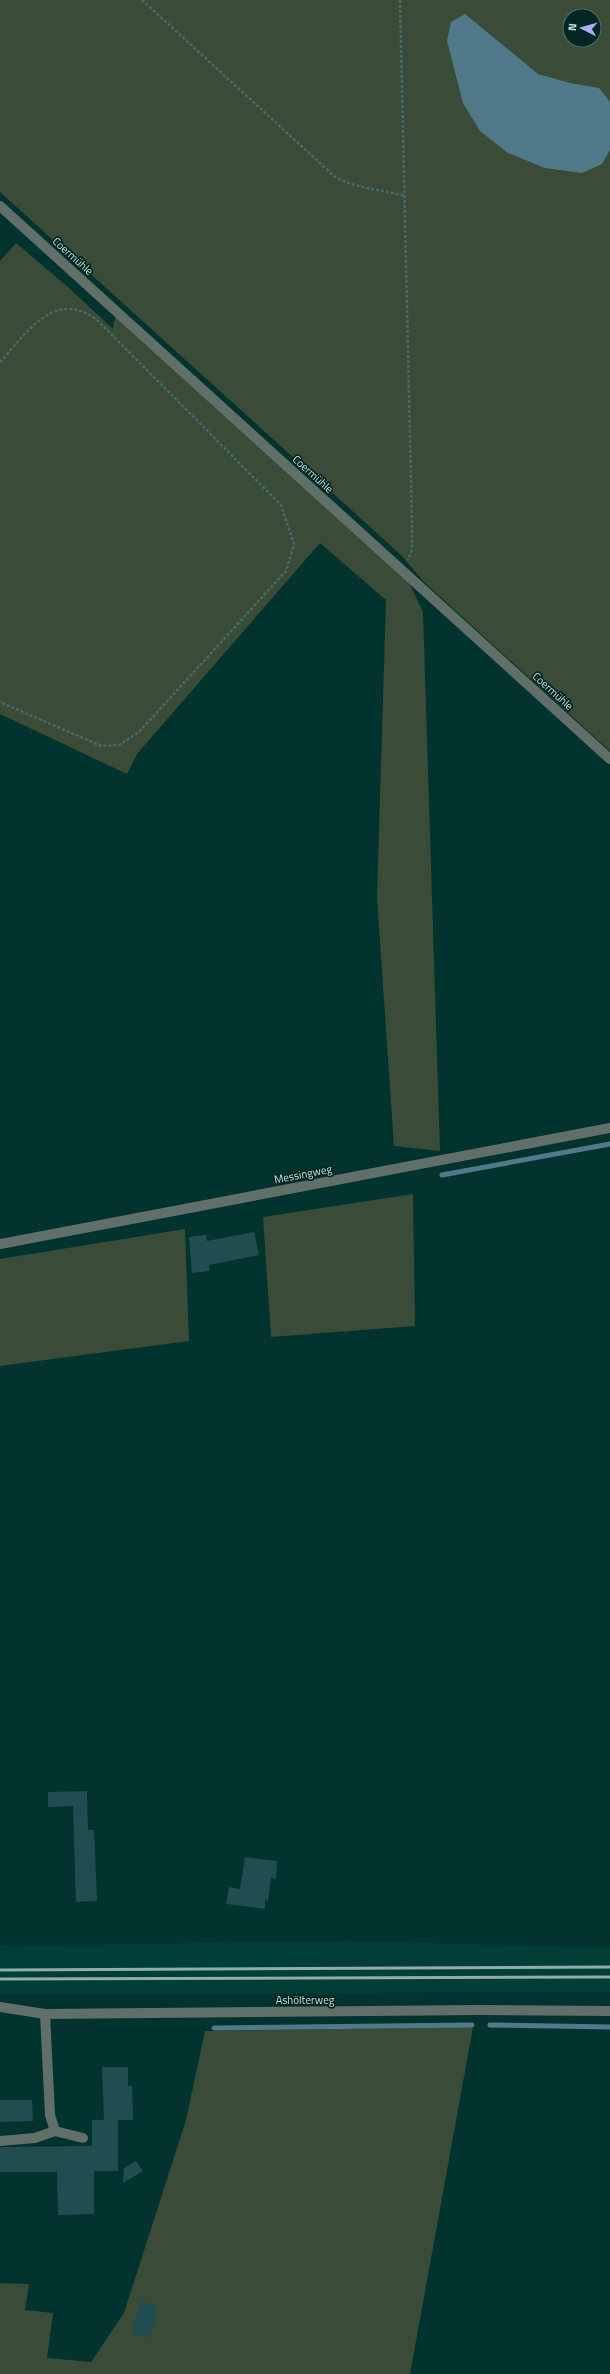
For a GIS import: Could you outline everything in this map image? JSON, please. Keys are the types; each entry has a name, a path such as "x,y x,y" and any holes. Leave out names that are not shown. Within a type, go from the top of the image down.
{"street":[{"name":"Coermühle","path":"0,206 610,759"},
{"name":"Messingweg","path":"0,1244 610,1128"},
{"name":"Ashölterweg","path":"0,2007 44,2014 474,2010 610,2011"},
{"path":"44,2014 50,2115 54,2131"},
{"path":"0,2141 35,2138 54,2131 83,2138"}],"path":[{"path":"142,0 334,176 346,183 384,190 404,196"},
{"path":"400,0 412,526 412,550 404,572"},
{"path":"0,362 38,321 51,312 67,309 84,311 96,319 281,505 294,544 286,571 139,732 119,744 101,746 0,702"}],"shaded area":[{"path":"0,0 610,0 610,751 425,583 401,555 0,192"},
{"path":"16,243 68,287 113,329 116,312 404,572 423,612 440,1151 394,1146 377,898 386,600 320,543 137,754 127,774 0,714 0,261"},
{"path":"413,1194 415,1326 271,1337 263,1217"},
{"path":"185,1229 189,1341 0,1366 0,1259"},
{"path":"347,1941 610,1948 610,1992 0,1994 0,1946"},
{"path":"473,2027 410,2374 0,2374 0,2283 29,2284 25,2310 53,2313 47,2358 91,2362 124,2313 186,2120 205,2031"}],"water":[{"path":"465,14 538,74 570,83 599,88 610,102 610,150 602,164 582,173 545,168 508,153 480,131 463,103 447,41 451,22"}],"building":[{"path":"254,1232 259,1255 209,1265 210,1271 192,1273 189,1237 206,1235 207,1241"},
{"path":"87,1791 88,1830 94,1830 97,1901 76,1902 73,1806 48,1807 48,1792"},
{"path":"245,1857 277,1861 276,1879 271,1878 268,1901 265,1900 265,1909 226,1904 229,1887 240,1889"},
{"path":"102,2067 128,2067 128,2086 132,2086 133,2120 118,2120 118,2171 94,2171 94,2214 58,2215 57,2172 0,2172 0,2147 92,2146 92,2120 104,2120"},
{"path":"0,2100 32,2100 33,2121 0,2122"},
{"path":"136,2161 143,2171 123,2183 124,2168"},
{"path":"141,2301 159,2307 149,2338 131,2333"}],"waterway":[{"path":"442,1175 610,1144"},
{"path":"214,2028 472,2025"},
{"path":"490,2025 610,2027"}],"railway":[{"path":"0,1970 610,1967"},
{"path":"0,1979 610,1977"}]}
